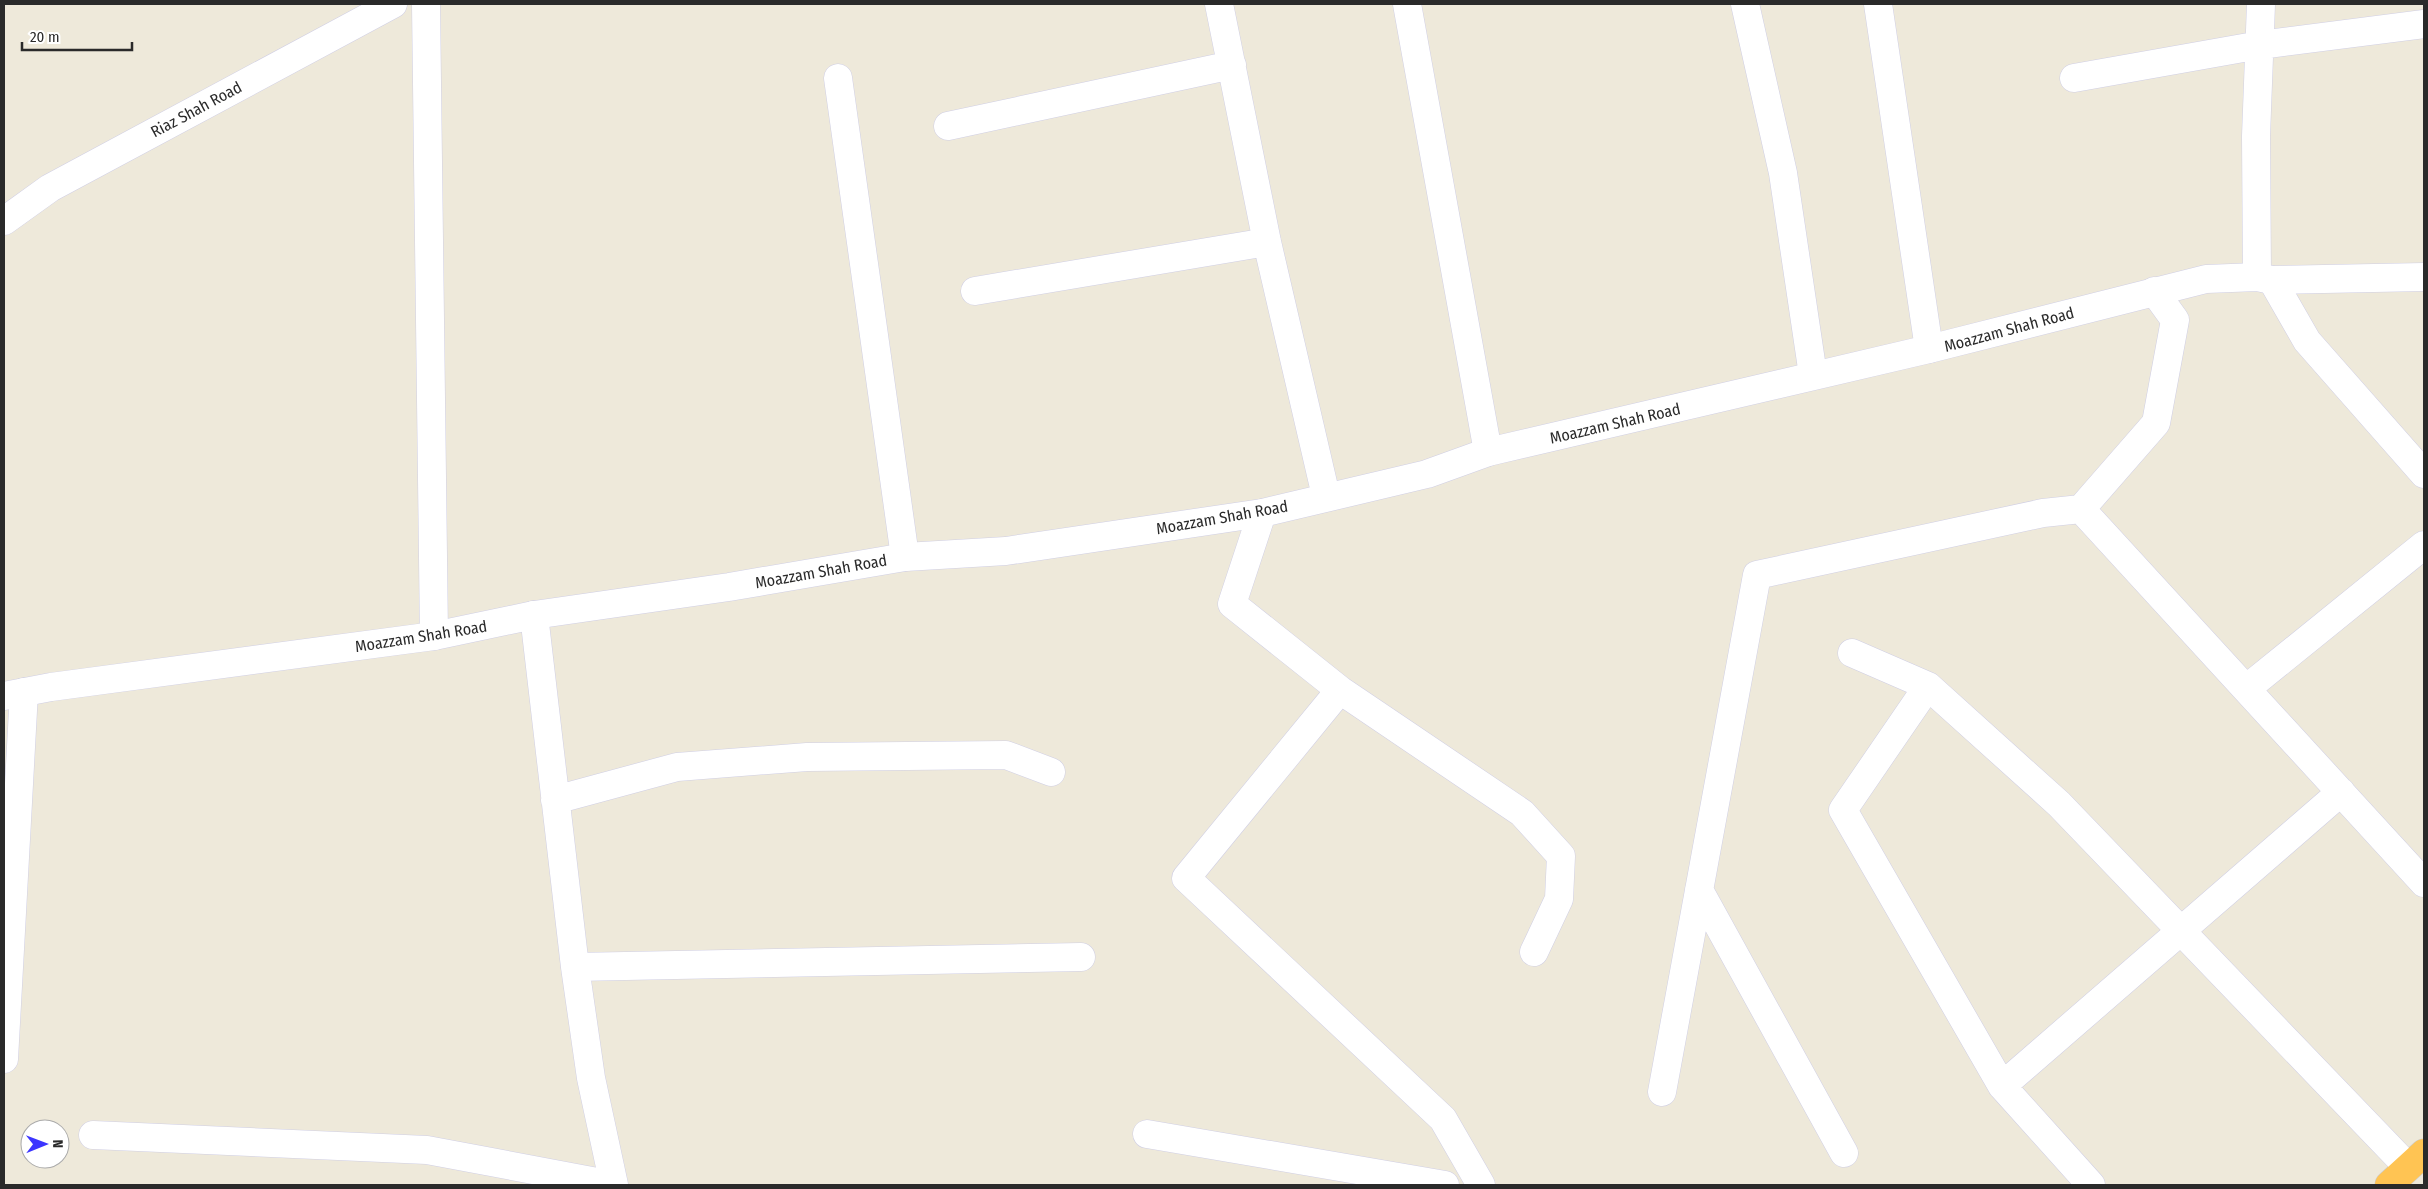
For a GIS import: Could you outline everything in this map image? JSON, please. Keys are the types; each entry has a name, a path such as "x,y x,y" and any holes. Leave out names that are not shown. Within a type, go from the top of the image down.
{"street":[{"name":"Riaz Shah Road","path":"4,221 50,188 393,4"},
{"path":"426,4 434,636"},
{"path":"1219,4 1267,242 1326,496"},
{"path":"1408,4 1488,452"},
{"path":"1745,4 1783,174 1813,375"},
{"path":"1878,4 1929,349"},
{"path":"2261,4 2256,136 2265,278 2307,340 2424,474"},
{"path":"2074,78 2260,45 2424,24"},
{"path":"948,126 1232,65"},
{"path":"838,78 905,557"},
{"path":"975,291 1267,242"},
{"name":"Moazzam Shah Road","path":"14,694 434,636 534,615 729,587 905,557 1006,551 1262,513 1326,496 1427,474 1488,452 1585,431 1813,375 1929,349 2206,278 2424,277"},
{"path":"1662,1092 1757,574 2043,512 2081,509 2156,423 2175,320 2154,291"},
{"path":"2081,509 2340,792 2418,865"},
{"path":"1262,513 1232,604 1340,690 1522,813 1561,856 1559,899 1534,952"},
{"path":"2246,689 2424,545"},
{"path":"93,1135 427,1150 614,1185 591,1078 575,968 534,615"},
{"path":"1852,653 1928,686 2059,804 2407,1168"},
{"path":"1928,686 1843,810 2002,1086 2091,1185"},
{"path":"1340,690 1186,878 1442,1119 1481,1185"},
{"path":"4,1059 14,694"},
{"path":"555,800 677,768 807,757 1006,755 1051,772"},
{"path":"2002,1086 2340,792"},
{"path":"1699,890 1844,1153"},
{"path":"575,968 1080,956"},
{"path":"1147,1134 1445,1185"}]}
